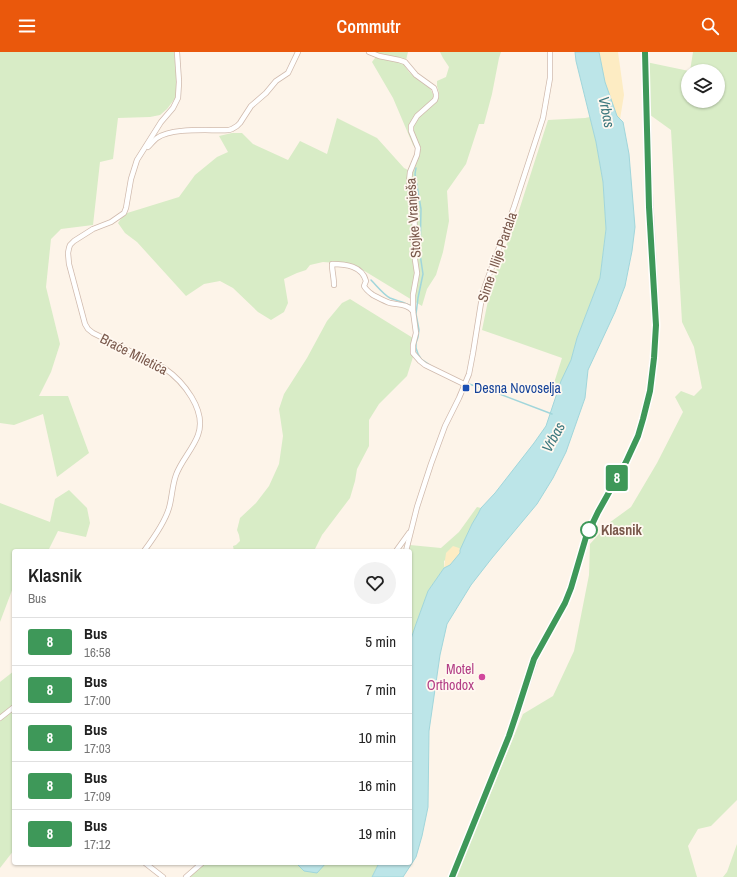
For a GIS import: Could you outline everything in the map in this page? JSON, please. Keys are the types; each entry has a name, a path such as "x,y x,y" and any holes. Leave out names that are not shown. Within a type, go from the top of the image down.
{"main road":[{"path":"452,877 509,736 534,659 565,603 586,537 634,446 646,409 653,368 656,325 649,200 645,52"}],"street":[{"path":"142,152 161,122 173,108 178,98 179,82 177,52"},
{"path":"142,152 158,138 173,132 224,130 232,129 237,126 251,106 266,93 276,81 288,73 298,52"},
{"name":"Stojke Vranješa","path":"369,52 405,62 416,74 434,88 436,94 435,100 417,116 411,126 411,131 418,148 418,155 410,172 409,182 414,205 414,253 417,273 412,295 416,333 413,353 415,357 426,365 464,384"},
{"name":"Sime i Ilije Partala","path":"406,549 422,489 445,426 469,374 485,286 514,207 542,118 550,78 550,52"},
{"name":"Braće Miletića","path":"142,152 134,165 124,213 110,222 93,228 74,241 69,248 68,259 85,324 88,329 93,333 170,372 187,391 199,414 200,427 198,434 193,446 176,475 167,515 145,549"},
{"path":"334,285 332,264 352,266 365,276 366,281 364,286 371,293 382,300 407,306 413,311"},
{"path":"397,549 411,530"},
{"path":"0,718 12,708"},
{"path":"148,865 163,877"},
{"path":"186,877 200,865"}],"green space":[{"path":"0,52 174,52 177,82 176,97 167,109 160,115 150,117 118,118 113,159 100,162 93,225 61,229 51,239 46,287 60,344 51,372 39,396 68,396 89,453 57,477 43,414 14,425 0,423"},
{"path":"373,52 408,52 406,60"},
{"path":"440,52 501,52 484,124 479,124 466,164 447,191 449,221 443,252 436,275 427,289 422,306 353,264 323,262 310,265 306,270 284,279 288,303 284,312 271,320 258,312 233,288 220,281 204,284 186,296 137,242 125,233 118,223 124,214 179,197 195,175 217,157 228,152 219,136 232,133 242,133 253,144 288,160 300,141 327,154 337,118 377,138 404,168 412,172 419,153 413,145 393,98 372,62 375,58 380,57 402,62 409,72 430,88 433,94 439,93 437,81 446,77 449,67"},
{"path":"693,52 737,52 737,800 711,826 698,829 688,846 697,877 456,877 523,714 553,696 574,651 589,575 590,544 609,523 631,507 657,463 683,412 675,397 681,391 694,396 702,388 694,347 682,322 671,130 646,112 646,62 681,69 681,108 725,108 725,64 691,64"},
{"path":"590,117 603,182 606,229 600,278 577,338 571,360 560,385 554,383 562,358 482,330 490,291 497,268 514,226 548,120"},
{"path":"350,299 413,338 411,344 413,357 407,376 379,404 369,420 369,446 357,469 350,498 322,535 315,549 234,549 233,546 240,541 237,530 240,518 256,503 269,486 279,464 283,436 279,409 284,394 307,358 327,321 342,303"},
{"path":"69,490 87,508 90,523 86,537 58,531 49,549 12,549 12,590 0,622 0,503 50,522 55,499"},
{"path":"477,507 481,508 460,550 459,548 444,561 444,568 428,591 412,636 412,549 409,549 410,545 441,548 459,532"},
{"path":"12,673 12,853 0,868 0,682"},
{"path":"737,844 737,877 723,877 727,872"},
{"path":"200,865 378,865 372,877 186,877"}],"sand":[{"path":"599,52 618,52 624,95 620,119 617,116 604,81"},
{"path":"453,546 459,548 461,553 450,565 444,568 446,553"}],"water":[{"name":"Vrbas","path":"575,52 599,52 605,82 617,116 623,122 629,154 635,227 625,286 615,312 588,370 585,398 566,452 553,478 537,504 471,585 447,624 440,655 429,731 428,807 422,836 416,857 412,863 412,636 428,591 444,568 450,565 460,553 472,524 481,508 495,493 546,426 561,381 571,360 577,338 600,278 606,229 603,182 596,142"},
{"path":"298,865 324,865 317,873 304,871"},
{"path":"378,865 411,865 403,877 372,877"}],"waterway":[{"path":"416,168 415,174 421,209 420,254 423,274 416,314 419,330 416,348 421,359 430,365"},
{"path":"371,280 390,298 411,306"},
{"name":"Vrbas","path":"469,384 552,414"}],"bus line":[{"name":"8","path":"452,877 509,736 534,659 565,603 576,573 586,537 634,446 646,409 652,380 656,325 650,234 645,52"}],"place":[{"name":"Desna Novoselja","path":"466,388"},
{"name":"Klasnik","path":"589,530"},
{"name":"Motel Orthodox","path":"482,677"}]}
